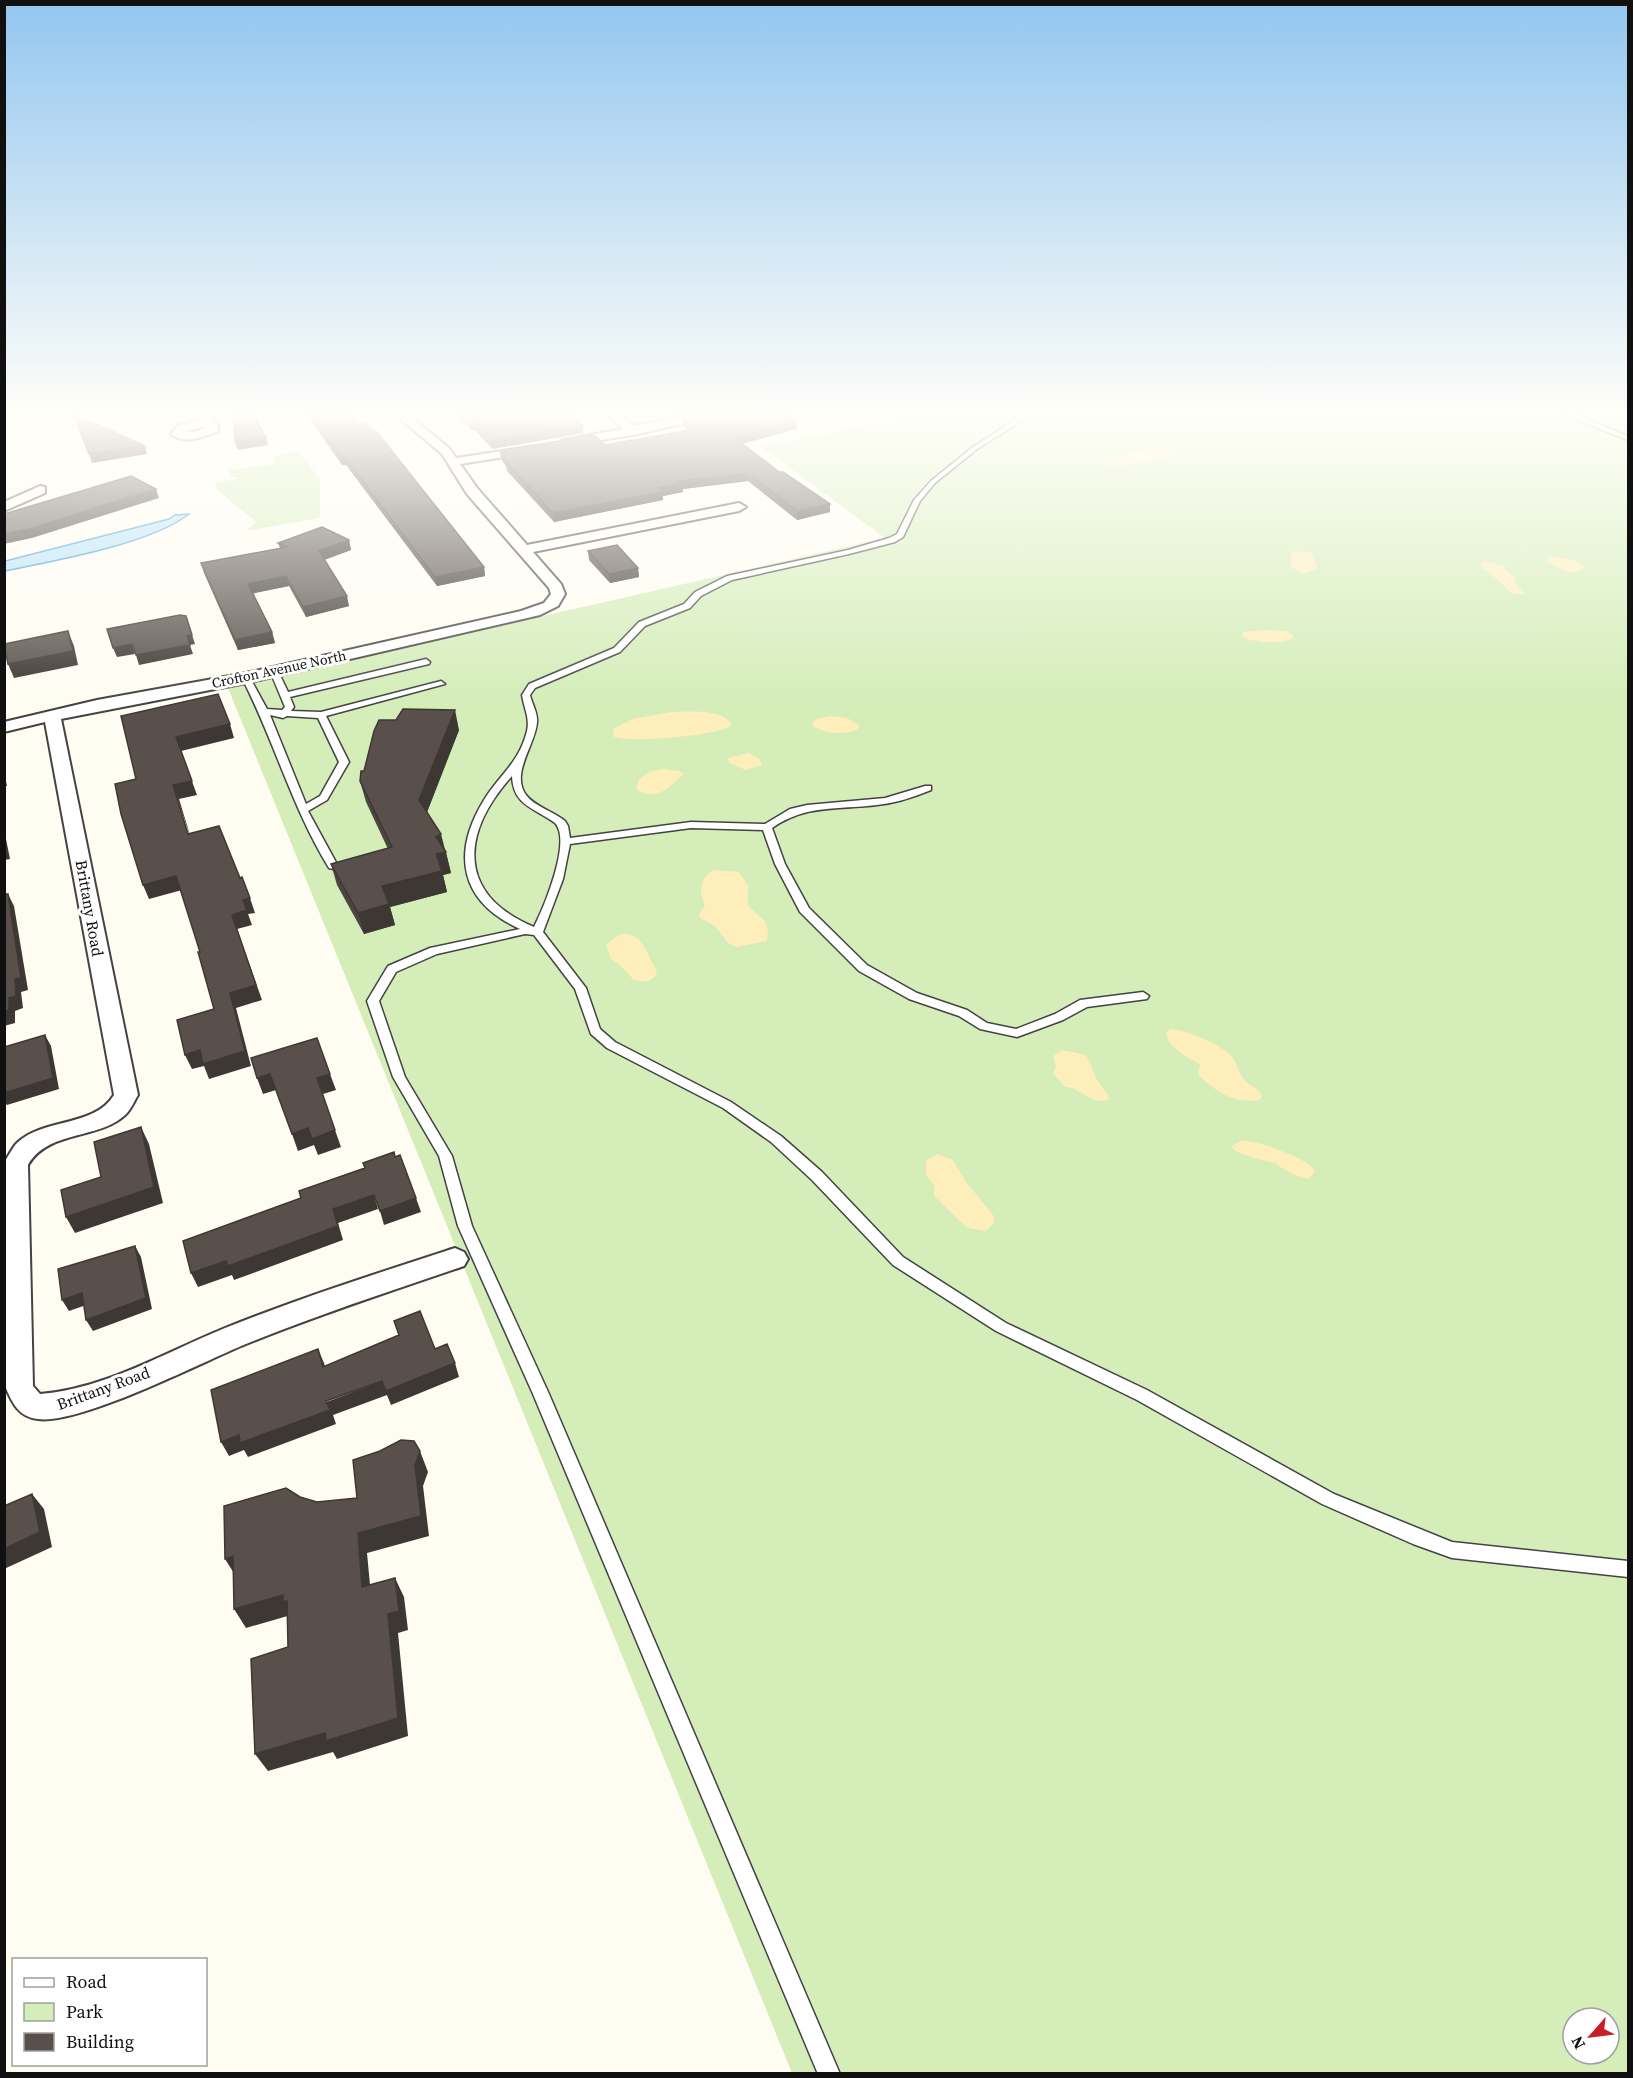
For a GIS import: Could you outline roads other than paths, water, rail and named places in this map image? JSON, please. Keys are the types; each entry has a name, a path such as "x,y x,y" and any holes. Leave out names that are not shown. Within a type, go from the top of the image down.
{"street":[{"path":"487,508 524,550 734,508"},
{"name":"Crofton Avenue North","path":"4,727 97,705 246,678 525,615 552,603 558,594 556,587 524,550"},
{"name":"Brittany Road","path":"51,716 126,1095 124,1103 112,1112 43,1138 19,1154 16,1165 18,1386 25,1399 37,1407 56,1407 238,1336 455,1259"}],"lane":[{"path":"913,508 900,535 892,540 720,583 698,594 687,606 642,624 617,650 532,686 526,695 534,719 518,764 483,808 475,823 469,868 483,896 504,917 537,932 580,988 595,1031 611,1045 727,1105 776,1139 817,1176 898,1261 1001,1327 1142,1395 1328,1499 1419,1538 1452,1550 1629,1569"},
{"path":"285,696 426,662"},
{"path":"274,671 290,707 283,715"},
{"path":"246,678 264,712 303,810 333,866"},
{"path":"264,712 283,715 321,715 441,684"},
{"path":"303,810 324,798 344,762 321,715"},
{"path":"518,764 518,790 522,797 563,827 565,842 559,876 537,932"},
{"path":"565,842 691,825 767,827 795,809 819,805 878,802 928,788"},
{"path":"767,827 780,864 804,910 863,968 913,996 963,1013 984,1026 1017,1033 1059,1017 1084,1003 1143,996"},
{"path":"537,932 525,931 434,951 392,969 374,1001 399,1077 445,1156 465,1226 540,1395 829,2073"}],"water":[{"path":"189,514 172,525 127,543 5,571 5,561 169,519 175,515"}]}
